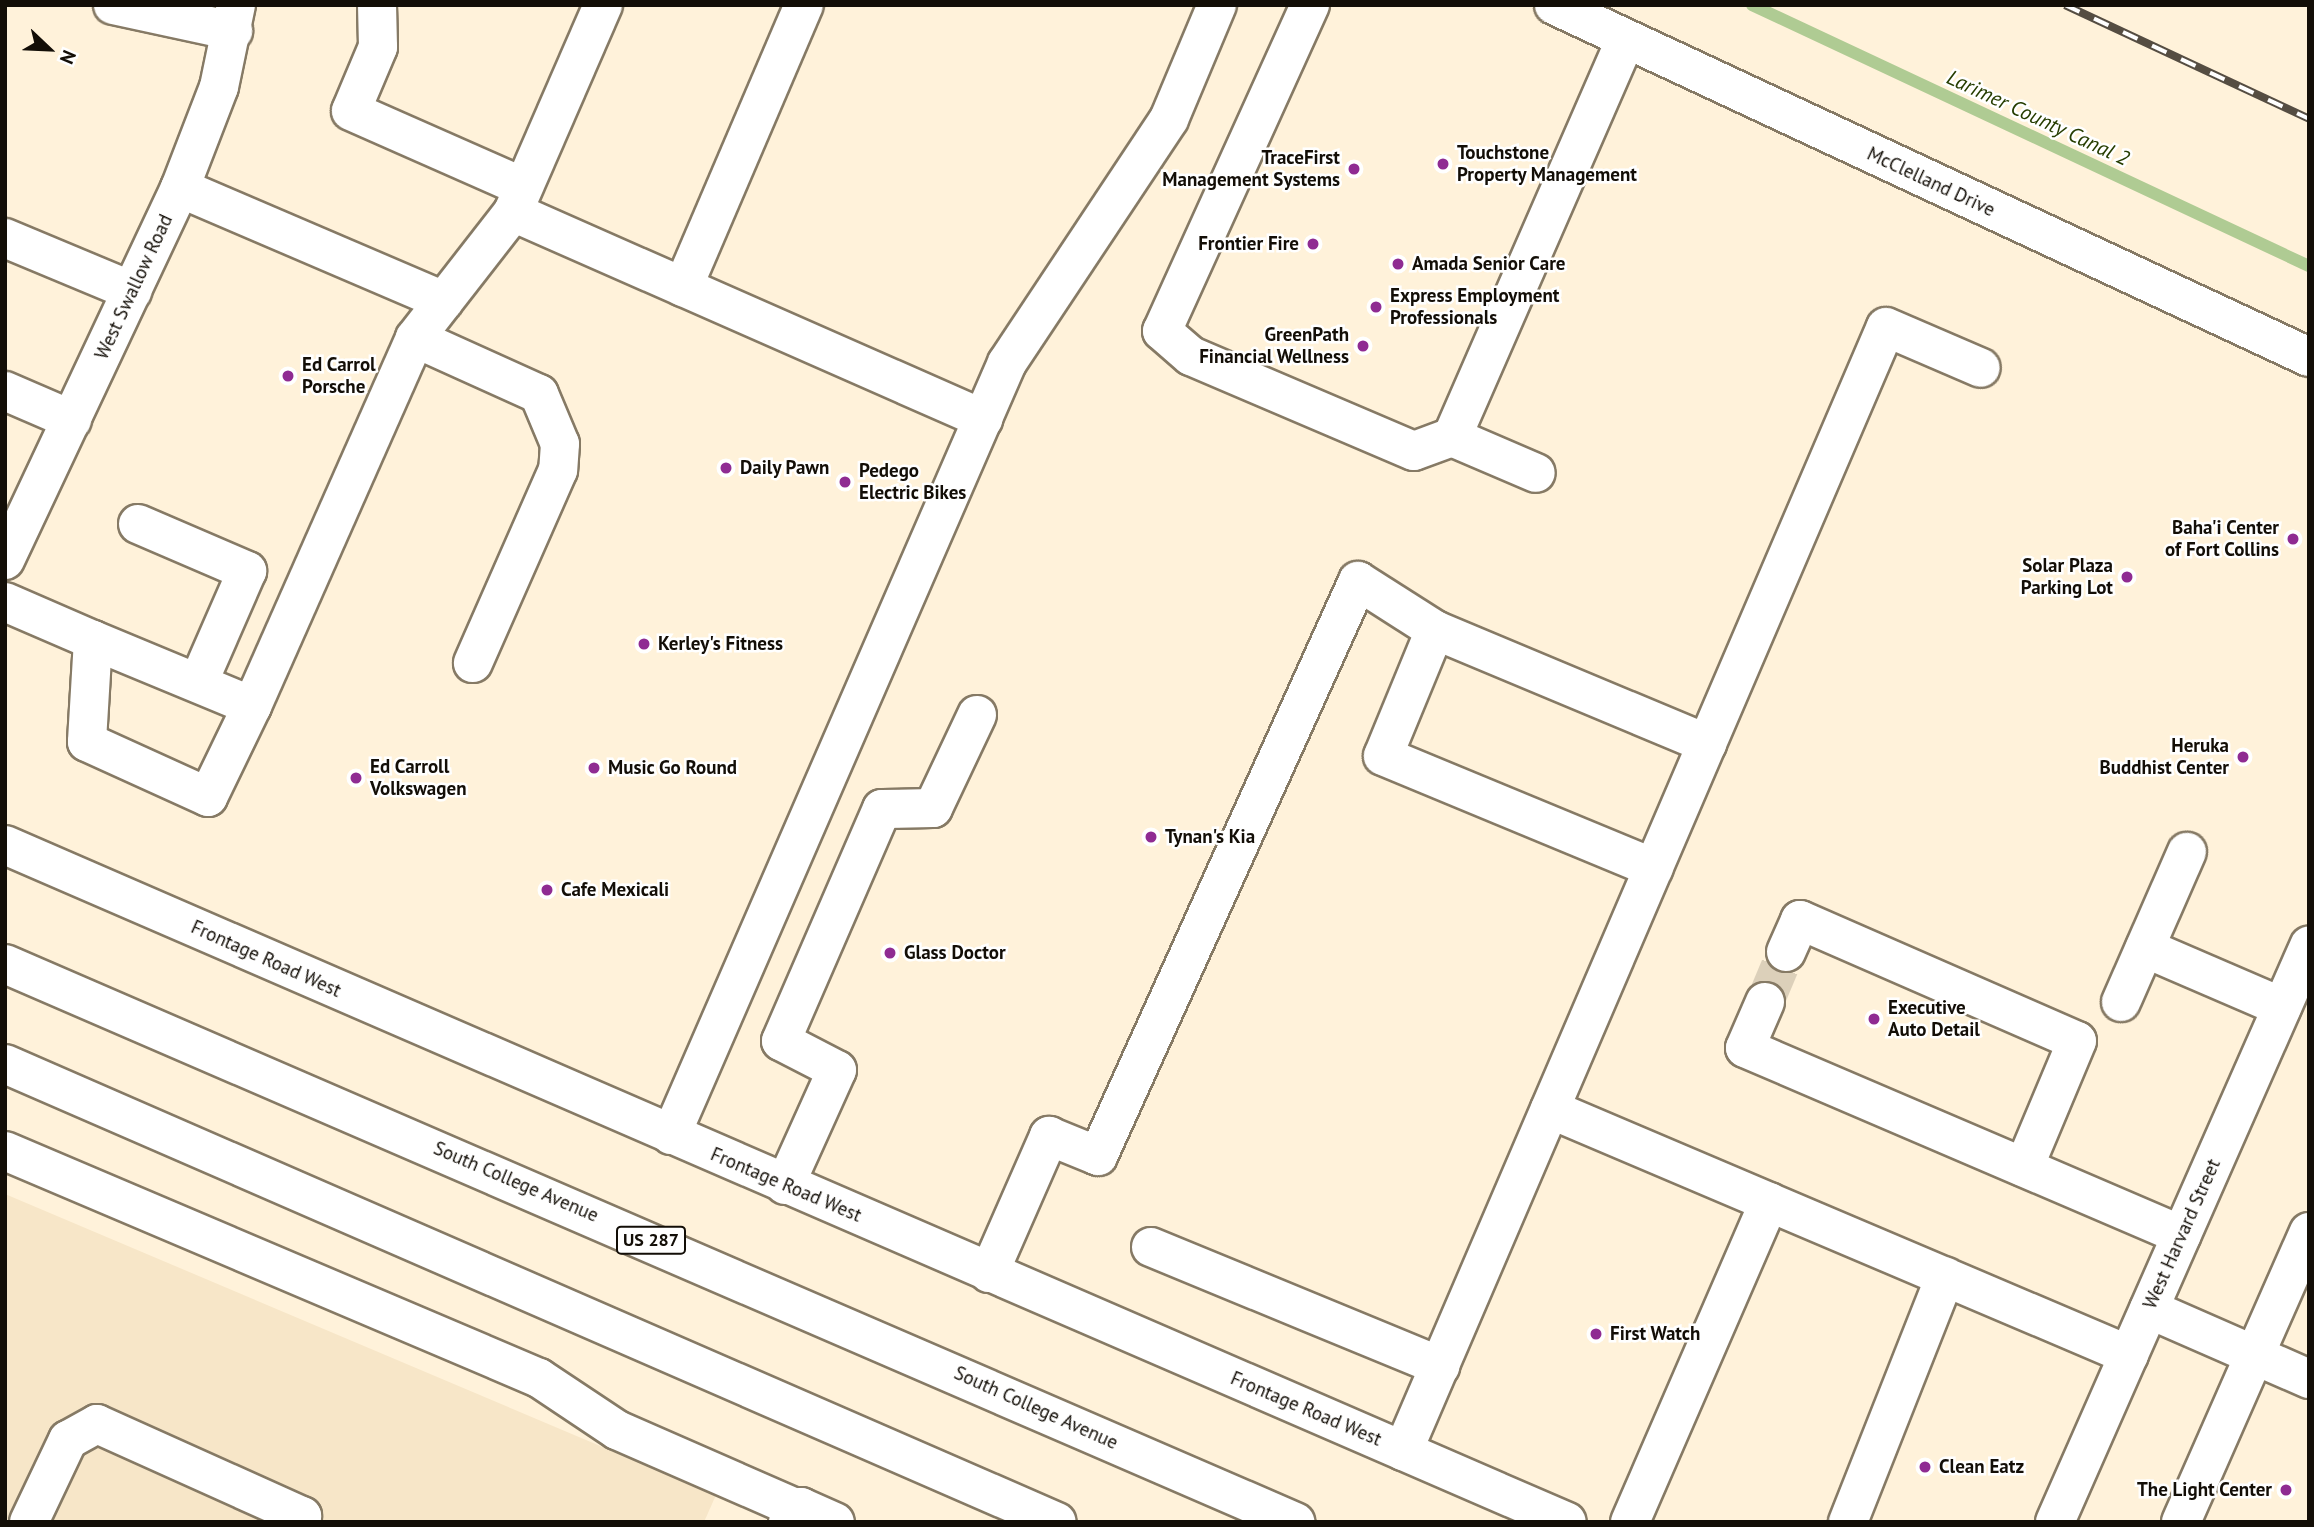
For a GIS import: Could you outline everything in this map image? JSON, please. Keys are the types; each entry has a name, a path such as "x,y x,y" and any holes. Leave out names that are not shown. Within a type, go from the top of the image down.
{"main road":[{"path":"113,5 235,18"},
{"path":"377,5 378,47 351,111 683,287 983,419"},
{"path":"93,640 87,742 208,797 252,706 415,338 518,199 603,5"},
{"path":"683,287 804,5"},
{"path":"671,1135 1007,363 1169,119 1217,5"},
{"path":"1310,5 1162,331 1191,356 1413,451 1452,438 1536,473"},
{"name":"McClelland Drive","path":"1554,5 2309,357"},
{"name":"West Swallow Road","path":"5,560 180,188 235,18"},
{"path":"1452,438 1626,39"},
{"path":"180,188 444,301"},
{"path":"5,238 132,291"},
{"path":"1403,1451 1886,327 1981,368"},
{"path":"415,338 539,394 560,444 558,470 473,663"},
{"path":"5,391 72,420"},
{"path":"138,524 247,571 198,683"},
{"path":"989,1272 1049,1136 1098,1156 1358,581 1435,630 1707,744"},
{"path":"5,602 252,706"},
{"path":"1435,630 1383,756 1654,868"},
{"path":"785,1185 837,1070 780,1041 882,809 933,808 976,715"},
{"name":"Frontage Road West","path":"5,845 1567,1522"},
{"path":"2121,1002 2187,852"},
{"path":"1786,952 1800,920 2077,1041 2024,1167"},
{"name":"West Harvard Street","path":"2056,1522 2309,946"},
{"path":"2145,948 2282,1007"},
{"name":"South College Avenue","path":"5,964 1294,1522"},
{"path":"1765,1002 1745,1048 2182,1235"},
{"path":"5,1064 1057,1522"},
{"path":"1550,1110 2129,1355"},
{"path":"5,1151 539,1378 617,1430 806,1515"},
{"path":"1630,1522 1769,1202"},
{"path":"2181,1522 2309,1232"},
{"path":"1151,1247 1440,1366"},
{"path":"1848,1522 1945,1277"},
{"path":"2149,1309 2309,1379"},
{"path":"5,1511 29,1522 68,1440 97,1424 302,1516 300,1522"}],"shaded area":[{"path":"5,1194 716,1495 704,1522 5,1522"}],"waterway":[{"name":"Larimer County Canal 2","path":"1752,5 2309,266"}],"tunnel":[{"path":"1765,1002 1786,952"}],"railway":[{"path":"2065,5 2309,119"}],"place":[{"name":"Touchstone Property Management","path":"1443,164"},
{"name":"TraceFirst Management Systems","path":"1354,169"},
{"name":"Frontier Fire","path":"1313,244"},
{"name":"Amada Senior Care","path":"1398,264"},
{"name":"Express Employment Professionals","path":"1376,307"},
{"name":"GreenPath Financial Wellness","path":"1363,346"},
{"name":"Ed Carrol Porsche","path":"288,376"},
{"name":"Daily Pawn","path":"726,468"},
{"name":"Pedego Electric Bikes","path":"845,482"},
{"name":"Baha'i Center of Fort Collins","path":"2293,539"},
{"name":"Solar Plaza Parking Lot","path":"2127,577"},
{"name":"Kerley's Fitness","path":"644,644"},
{"name":"Heruka Buddhist Center","path":"2243,757"},
{"name":"Music Go Round","path":"594,768"},
{"name":"Ed Carroll Volkswagen","path":"356,778"},
{"name":"Tynan's Kia","path":"1151,837"},
{"name":"Cafe Mexicali","path":"547,890"},
{"name":"Glass Doctor","path":"890,953"},
{"name":"Executive Auto Detail","path":"1874,1019"},
{"name":"First Watch","path":"1596,1334"},
{"name":"Clean Eatz","path":"1925,1467"},
{"name":"The Light Center","path":"2286,1490"}]}
